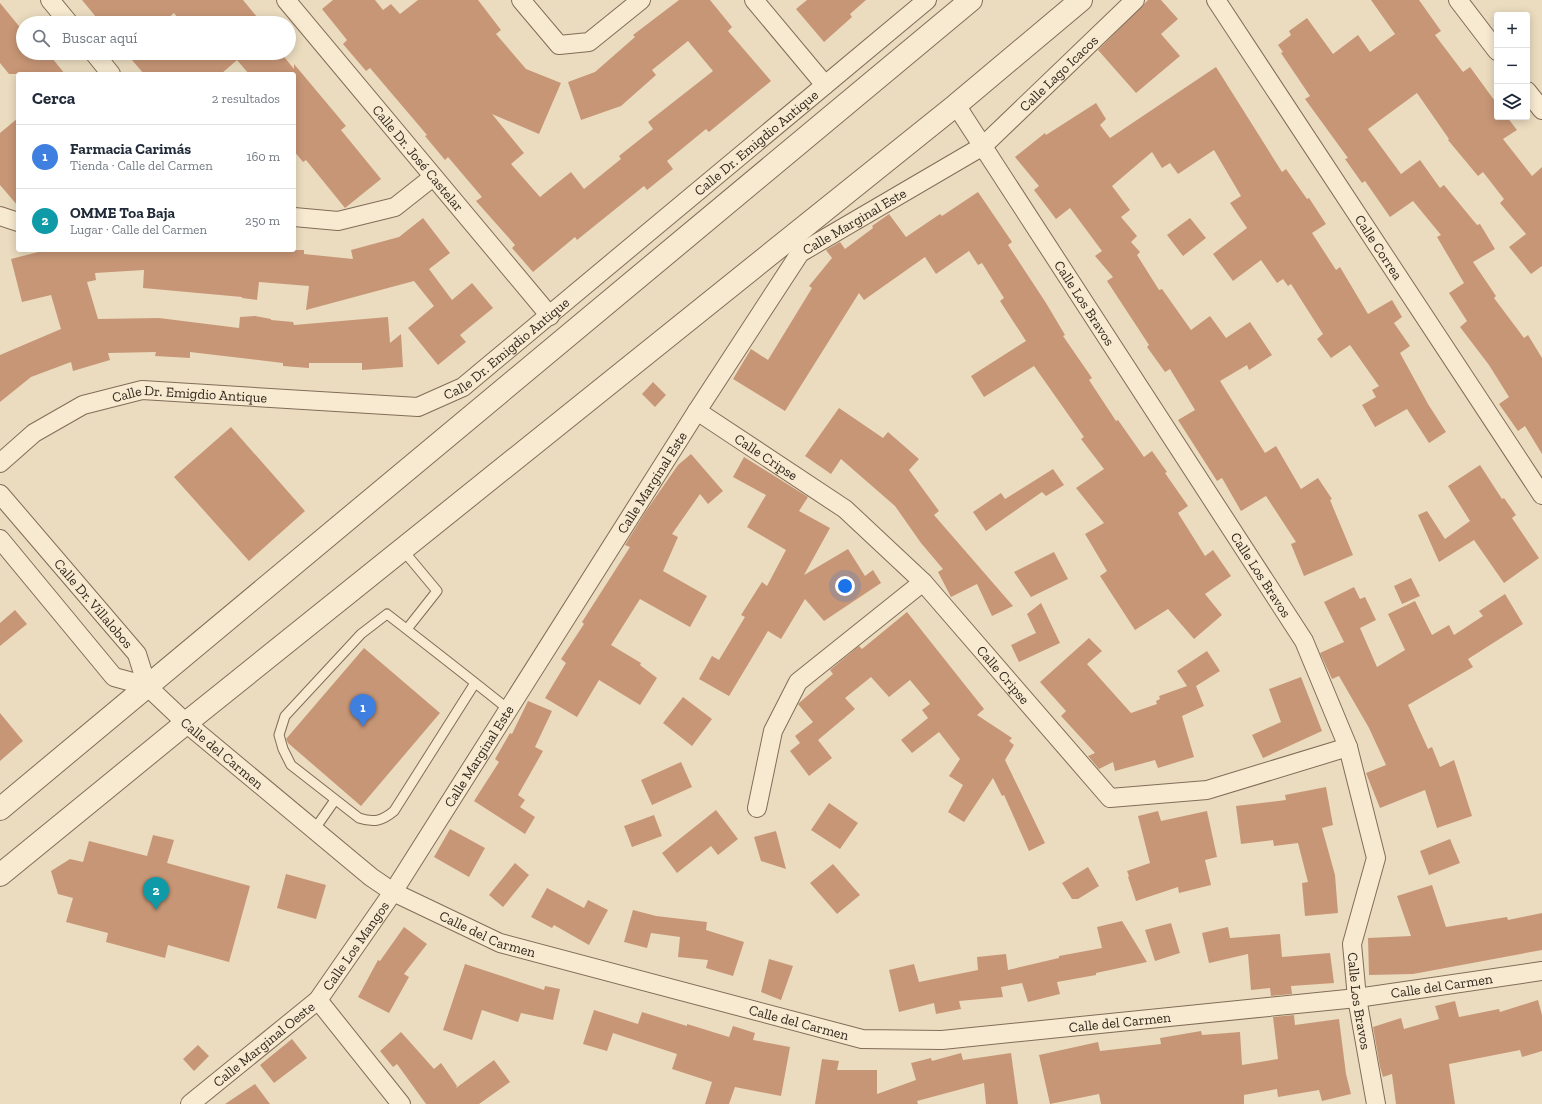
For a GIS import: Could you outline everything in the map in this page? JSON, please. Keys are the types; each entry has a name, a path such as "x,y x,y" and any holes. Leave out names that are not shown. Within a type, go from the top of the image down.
{"street":[{"path":"50,0 63,16"},
{"name":"Calle Dr. José Castelar","path":"286,0 550,316"},
{"path":"522,0 559,45 589,42 641,0"},
{"path":"754,0 825,85"},
{"name":"Calle Dr. Emigdio Antique","path":"0,463 34,433 83,405 142,390 418,407 463,387 927,0"},
{"path":"0,809 971,0"},
{"path":"0,875 186,723 956,104 1081,0"},
{"name":"Calle Lago Icacos","path":"983,146 1135,0"},
{"name":"Calle Correa","path":"1216,0 1542,495"},
{"path":"1458,0 1495,48"},
{"path":"100,60 109,72"},
{"path":"1530,95 1542,110"},
{"name":"Calle Los Bravos","path":"956,104 1304,641 1348,747 1376,858 1352,944 1357,998 1376,1104"},
{"name":"Calle Marginal Este","path":"392,892 697,411 800,252 983,146"},
{"path":"296,217 338,222 395,207 433,177"},
{"path":"0,216 16,221"},
{"name":"Calle Cripse","path":"697,411 845,509 923,582 1110,798 1207,790 1348,747"},
{"name":"Calle Dr. Villalobos","path":"0,494 137,654 147,686"},
{"path":"0,539 114,677 147,686"},
{"path":"757,808 773,731 798,682 923,582"},
{"name":"Calle del Carmen","path":"147,686 186,723 371,877 392,892 500,943 862,1039 942,1040 1357,998 1542,971"},
{"name":"Calle Los Mangos","path":"318,1000 392,892"},
{"path":"318,1000 401,1104"},
{"name":"Calle Marginal Oeste","path":"190,1104 318,1000"}],"lane":[{"path":"402,549 437,591 407,629"},
{"path":"475,683 394,812 384,819 371,822 359,818 291,765 283,749 279,735 285,716 361,634 387,614 407,629 508,709"},
{"path":"314,830 335,800"}],"building":[{"path":"82,0 243,0 256,16 176,16 174,13 170,16 95,16"},
{"path":"333,0 375,0 383,10 391,4 400,14 418,0 478,0 501,30 496,34 526,69 561,83 539,134 492,114 524,153 511,164 540,197 571,172 584,189 621,159 619,156 653,129 648,122 713,71 688,41 652,70 656,75 621,106 581,120 568,82 595,72 635,37 633,35 679,0 710,0 732,27 728,31 771,81 709,132 706,129 667,161 673,169 647,190 644,186 577,240 575,237 533,272 512,248 515,245 476,201 482,197 448,157 445,160 425,136 427,135 370,68 366,71 343,44 347,40 322,9"},
{"path":"807,0 866,0 850,14 852,17 824,42 796,9"},
{"path":"1148,0 1161,0 1178,19 1161,34 1180,56 1136,93 1098,50"},
{"path":"1371,0 1419,0 1441,31 1435,35 1463,72 1470,67 1494,100 1494,120 1509,120 1517,130 1503,139 1532,176 1542,167 1542,266 1531,274 1509,247 1526,234 1500,203 1504,199 1483,172 1478,176 1448,140 1449,139 1417,93 1368,129 1401,174 1420,160 1440,188 1444,185 1477,225 1480,224 1495,249 1473,262 1496,296 1494,298 1524,338 1528,335 1542,358 1542,454 1525,426 1518,431 1499,404 1509,397 1489,365 1460,327 1467,321 1449,293 1464,283 1437,237 1441,235 1413,201 1390,217 1365,181 1362,183 1345,159 1348,158 1305,99 1310,96 1281,53 1283,52 1278,45 1291,35 1289,31 1307,18 1333,54 1358,35 1370,52 1395,34"},
{"path":"0,3 16,22 16,60 54,60 63,72 16,72 16,74 9,74 0,63"},
{"path":"132,60 237,60 223,72 142,72"},
{"path":"237,60 287,60 294,69 294,64 346,126 341,130 381,179 345,208 306,160 303,162 296,153 296,72 247,72"},
{"path":"1216,67 1282,172 1286,169 1307,199 1309,198 1326,224 1312,233 1336,270 1340,267 1368,314 1392,300 1402,317 1394,323 1410,346 1400,353 1428,404 1446,432 1429,443 1407,409 1375,427 1362,405 1376,397 1372,390 1379,386 1350,345 1331,358 1317,339 1323,334 1291,284 1288,286 1283,279 1277,283 1261,260 1233,281 1213,254 1247,228 1230,203 1241,196 1214,150 1178,174 1170,163 1162,168 1152,152 1112,186 1130,210 1121,217 1137,236 1131,242 1140,252 1137,255 1159,290 1162,289 1191,330 1210,316 1226,338 1250,322 1272,355 1249,370 1247,365 1220,381 1265,453 1276,446 1301,489 1318,478 1332,499 1330,500 1353,555 1304,576 1291,544 1296,542 1266,496 1241,511 1222,478 1217,481 1178,420 1195,410 1170,369 1165,372 1147,347 1149,345 1107,281 1113,277 1095,256 1102,251 1070,208 1056,219 1034,190 1039,186 1015,157 1045,133 1046,135 1096,103 1106,119 1100,125 1110,138"},
{"path":"16,120 16,204 0,185 0,133"},
{"path":"978,192 1012,242 1008,245 1046,303 1065,335 1063,336 1092,378 1089,380 1116,421 1118,420 1144,457 1152,451 1188,506 1178,513 1205,556 1213,550 1231,576 1205,594 1222,615 1194,639 1168,609 1135,630 1100,576 1107,571 1085,534 1104,523 1076,488 1104,469 1081,439 1084,437 1034,366 984,397 971,376 1026,341 1000,301 1004,298 982,263 978,265 969,251 936,274 925,257 864,300 859,293 785,411 733,379 751,349 768,360 812,288 809,286 832,258 826,250 840,242 845,249 889,214 906,237 940,214 942,216"},
{"path":"423,218 450,253 429,269 452,300 472,283 493,308 460,335 466,342 438,365 408,328 434,306 414,281 306,310 309,286 259,282 257,300 242,297 143,288 144,270 95,273 96,280 87,282 98,319 159,318 239,328 240,317 255,316 271,320 293,322 294,325 388,317 390,343 401,334 403,367 362,370 362,363 309,363 309,368 283,366 283,363 190,352 190,358 155,356 156,352 108,353 110,360 73,371 71,362 31,377 0,402 0,355 61,329 51,295 22,302 11,259 38,252 296,252 296,250 304,250 304,254 353,259 351,250 399,237"},
{"path":"1190,218 1206,238 1183,256 1167,235"},
{"path":"653,382 666,395 655,407 642,394"},
{"path":"839,408 883,438 888,432 919,459 909,470 939,511 934,515 1013,606 992,616 977,584 951,597 938,572 943,569 921,543 895,506 841,459 831,474 805,456"},
{"path":"231,427 305,511 249,561 174,477"},
{"path":"691,454 723,491 708,504 700,494 672,534 678,537 663,571 707,596 690,627 640,599 611,645 641,663 640,665 657,678 640,705 599,680 577,717 545,698 566,663 561,659 584,624 582,622 630,547 625,545 646,511 678,465"},
{"path":"744,457 808,497 799,511 830,528 804,575 848,549 865,576 873,570 881,583 824,621 805,599 781,639 768,631 729,696 699,679 712,656 719,660 745,617 741,615 762,582 767,586 786,550 747,527 766,495 733,477"},
{"path":"1480,465 1502,499 1504,498 1516,515 1512,518 1539,558 1504,583 1474,540 1439,562 1418,515 1427,511 1445,539 1470,521 1448,486"},
{"path":"1053,469 1064,485 1046,496 1042,492 986,531 973,512 1001,493 1005,499"},
{"path":"1054,552 1068,579 1031,597 1014,572"},
{"path":"1411,578 1420,596 1402,604 1394,586"},
{"path":"1354,587 1360,599 1365,597 1376,620 1360,628 1377,667 1405,650 1388,614 1415,601 1432,635 1449,625 1454,635 1483,616 1479,611 1505,594 1523,624 1468,659 1473,667 1408,705 1428,749 1432,747 1440,767 1454,760 1472,816 1437,828 1425,790 1380,808 1366,773 1386,765 1369,728 1339,676 1332,679 1320,653 1344,642 1324,602"},
{"path":"1041,603 1060,643 1019,662 1011,645 1036,633 1027,614"},
{"path":"15,610 27,624 0,646 0,623"},
{"path":"907,612 984,709 977,715 1012,738 1009,741 1014,745 1005,760 1045,843 1029,851 1004,795 1002,796 993,778 964,822 948,812 963,785 949,776 960,759 939,732 912,753 901,740 928,718 922,710 930,704 910,680 889,697 871,677 845,698 855,709 818,740 832,758 809,776 790,751 800,743 795,736 813,722 798,704 833,674 830,670 859,646 862,649"},
{"path":"1089,638 1102,651 1087,664 1131,713 1157,704 1156,701 1160,699 1159,696 1187,686 1177,671 1207,651 1220,671 1196,686 1204,706 1182,716 1194,757 1158,768 1155,760 1115,771 1113,762 1099,769 1088,756 1095,753 1061,716 1066,711 1040,682"},
{"path":"364,648 440,713 361,806 288,743 286,739"},
{"path":"1301,677 1322,731 1263,758 1252,735 1281,722 1269,689"},
{"path":"683,697 712,719 692,746 663,723"},
{"path":"528,701 552,711 535,747 543,751 518,795 525,800 520,807 535,817 525,834 474,801 499,762 495,759 510,733 512,734"},
{"path":"0,713 23,741 0,761"},
{"path":"681,762 692,787 652,805 641,780"},
{"path":"1326,787 1333,825 1322,828 1335,875 1338,913 1305,916 1302,883 1308,882 1298,843 1274,846 1273,840 1241,844 1236,806 1286,800 1285,795"},
{"path":"829,803 858,823 840,849 811,830"},
{"path":"716,810 738,839 718,855 711,846 677,873 662,853"},
{"path":"1158,811 1161,821 1207,811 1217,857 1205,860 1211,885 1179,893 1178,887 1136,901 1127,871 1150,863 1138,816"},
{"path":"654,815 662,836 632,847 624,826"},
{"path":"450,829 485,848 469,877 434,857"},
{"path":"776,831 786,869 761,861 754,837"},
{"path":"153,835 174,840 167,863 250,886 229,962 168,945 165,958 106,942 108,933 66,922 73,898 58,894 51,871 70,859 83,862 89,841 147,856"},
{"path":"1450,839 1460,863 1429,875 1420,851"},
{"path":"515,863 529,875 503,907 489,895"},
{"path":"833,864 860,895 837,914 810,883"},
{"path":"1088,867 1099,886 1078,899 1072,899 1062,883"},
{"path":"286,874 326,885 316,919 277,908"},
{"path":"1432,885 1446,927 1507,917 1508,920 1542,913 1542,950 1413,974 1369,975 1368,938 1411,936 1397,896"},
{"path":"547,888 584,908 588,900 608,910 589,945 554,925 552,928 531,917"},
{"path":"633,910 656,916 707,922 706,930 744,942 733,976 706,968 708,960 678,957 680,937 651,933 647,948 624,942"},
{"path":"1122,921 1147,962 1096,973 1096,975 1057,982 1060,994 1028,1002 1022,983 1001,987 1003,997 959,1001 961,1009 936,1014 934,1003 899,1012 889,970 914,964 919,982 978,970 977,957 1006,954 1008,970 1059,958 1059,956 1102,948 1097,927"},
{"path":"1171,923 1180,953 1155,961 1145,930"},
{"path":"404,927 427,944 404,974 409,977 389,1013 358,997 378,960 380,961"},
{"path":"1228,927 1230,938 1280,934 1282,957 1330,953 1334,983 1291,986 1292,994 1271,996 1270,988 1251,990 1248,954 1209,963 1202,933"},
{"path":"769,959 793,966 781,1000 761,992"},
{"path":"465,964 544,990 545,986 560,989 553,1020 521,1013 518,1022 482,1010 472,1040 443,1030"},
{"path":"1538,1000 1542,1015 1542,1051 1522,1057 1520,1050 1449,1064 1455,1104 1396,1104 1392,1074 1383,1077 1373,1027 1401,1018 1404,1029 1439,1019 1435,1006 1455,1001 1459,1017 1499,1009 1500,1012"},
{"path":"594,1010 638,1024 642,1012 729,1037 733,1026 755,1033 753,1040 790,1047 781,1096 735,1087 729,1104 705,1104 712,1082 672,1069 677,1054 613,1033 607,1051 583,1044"},
{"path":"1294,1015 1295,1025 1339,1019 1346,1074 1351,1094 1322,1101 1319,1090 1278,1097 1277,1089 1244,1095 1244,1104 1101,1104 1099,1094 1050,1104 1039,1055 1098,1042 1100,1051 1161,1044 1160,1038 1201,1031 1202,1035 1240,1032 1242,1065 1278,1059 1273,1017"},
{"path":"401,1032 434,1069 441,1063 457,1086 456,1088 494,1060 510,1082 479,1104 426,1104 397,1064 393,1067 380,1051"},
{"path":"292,1039 307,1058 274,1083 260,1065"},
{"path":"198,1045 209,1056 194,1071 183,1059"},
{"path":"961,1053 963,1060 1011,1053 1018,1104 986,1104 984,1083 917,1101 918,1104 815,1104 822,1059 839,1061 837,1070 877,1070 877,1094 916,1080 911,1063 931,1058 932,1061"},
{"path":"255,1084 270,1104 225,1104"}],"place":[{"name":"Farmacia Carimás","path":"363,727"},
{"name":"OMME Toa Baja","path":"156,910"}]}
